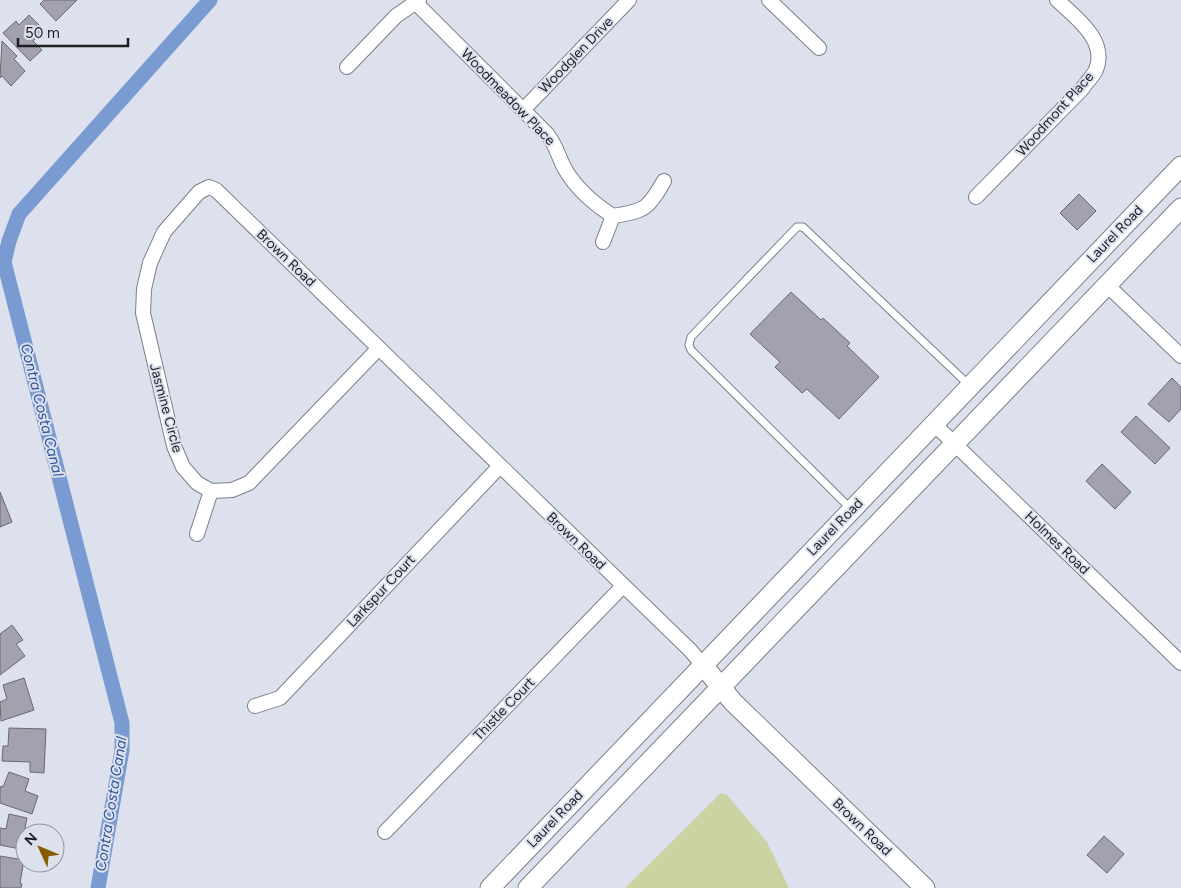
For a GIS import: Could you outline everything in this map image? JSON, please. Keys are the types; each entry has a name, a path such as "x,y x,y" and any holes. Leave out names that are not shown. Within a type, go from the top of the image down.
{"main road":[{"name":"Laurel Road","path":"490,888 702,664 1181,166"},
{"name":"Laurel Road","path":"528,888 1181,208"},
{"name":"Brown Road","path":"702,664 720,687 925,888"}],"street":[{"name":"Woodglen Drive","path":"524,109 629,0"},
{"path":"769,0 819,48"},
{"name":"Woodmont Place","path":"976,197 1082,88 1096,69 1098,47 1088,30 1057,0"},
{"name":"Woodmeadow Place","path":"417,1 524,109 557,148 564,167 572,180 593,203 613,216"},
{"path":"347,67 396,16 417,1"},
{"path":"603,242 613,216 638,212 654,199 664,181"},
{"name":"Jasmine Circle","path":"211,491 197,483 183,468 174,446 143,313 144,289 150,263 164,232 198,192 209,187 224,197"},
{"name":"Brown Road","path":"224,197 690,650 702,664"},
{"path":"1107,285 1181,356"},
{"path":"197,534 211,491 232,490 249,483 379,348"},
{"name":"Holmes Road","path":"934,424 1181,662"},
{"name":"Larkspur Court","path":"255,706 280,698 500,466"},
{"name":"Thistle Court","path":"385,832 623,586"}],"lane":[{"path":"852,510 691,350 689,345 692,337 705,323 797,227 803,227 970,386"}],"green space":[{"path":"721,793 727,795 767,842 789,888 625,888"}],"building":[{"path":"44,0 77,0 56,21 40,4"},
{"path":"29,15 44,30 33,41 42,50 30,61 3,33 16,21 19,25"},
{"path":"2,41 17,56 14,59 25,71 11,86 2,76 0,78"},
{"path":"1079,194 1096,211 1077,230 1060,213"},
{"path":"791,292 821,320 823,318 850,343 847,346 879,377 839,419 807,389 802,393 775,367 780,362 750,334"},
{"path":"1172,378 1181,387 1181,409 1169,422 1148,404"},
{"path":"1136,416 1170,448 1155,464 1121,432"},
{"path":"1102,464 1131,492 1115,509 1086,481"},
{"path":"0,492 12,522 0,527"},
{"path":"12,625 23,640 16,644 25,656 0,675 0,634"},
{"path":"24,678 34,710 1,721 0,702 7,699 3,685"},
{"path":"9,728 46,729 44,773 30,772 30,762 2,761 3,746 8,746"},
{"path":"9,772 29,779 25,791 38,796 32,814 0,803 0,789 1,786 3,787"},
{"path":"9,814 27,818 26,823 15,823 15,848 0,845 0,828 6,829"},
{"path":"1104,836 1124,854 1107,873 1087,855"},
{"path":"0,856 15,858 15,873 22,873 21,888 0,888"}],"waterway":[{"name":"Contra Costa Canal","path":"98,888 122,750 122,723 4,262 19,214 210,0"}]}
